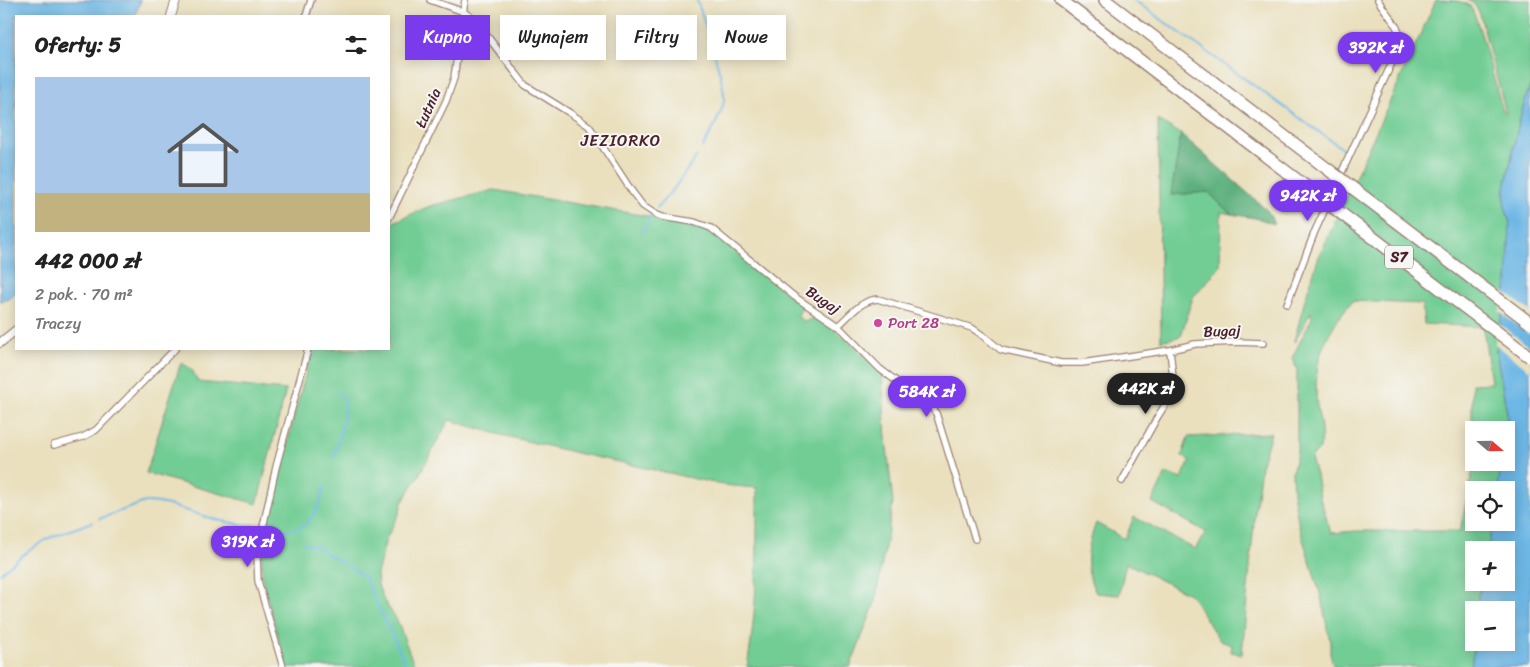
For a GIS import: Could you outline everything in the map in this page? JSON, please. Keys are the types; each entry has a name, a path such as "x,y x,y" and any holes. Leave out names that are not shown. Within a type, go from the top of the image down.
{"highway":[{"name":"S7","path":"1062,0 1530,357"},
{"name":"S7","path":"1105,0 1530,324"}],"street":[{"path":"171,15 176,0"},
{"path":"306,15 311,0"},
{"path":"430,0 464,12"},
{"name":"Łutnia","path":"390,216 446,102 454,78 465,0"},
{"path":"1287,304 1317,227 1400,45 1400,35 1397,27 1378,0"},
{"name":"Bugaj","path":"464,12 476,21 528,88 589,126 643,206 662,217 694,222 711,228 795,297 838,326 854,310 866,302 878,299 972,328 1001,350 1061,362 1082,363 1170,350 1186,345 1263,343"},
{"path":"838,326 880,369 930,406 936,413 975,539"},
{"path":"0,343 15,331"},
{"path":"54,445 83,437 96,430 174,350"},
{"path":"283,667 258,581 258,555 276,467 308,350"},
{"path":"1122,481 1172,394 1174,387 1170,350"}],"green space":[{"path":"1436,0 1462,2 1469,5 1473,11 1503,111 1506,113 1480,15 1475,5 1468,0 1530,0 1530,85 1520,118 1505,188 1505,206 1511,224 1507,284 1496,351 1507,413 1507,421 1472,421 1472,384 1491,383 1483,327 1424,324 1422,304 1352,301 1327,338 1322,350 1317,375 1317,407 1321,427 1321,442 1320,449 1311,458 1320,498 1331,533 1357,531 1460,531 1465,507 1465,531 1491,531 1490,541 1465,541 1465,591 1480,591 1478,601 1465,601 1465,651 1473,651 1471,667 1334,667 1330,654 1330,641 1320,593 1299,527 1293,493 1292,472 1297,453 1297,370 1292,358 1312,318 1311,312 1294,342 1318,259"},
{"path":"1158,120 1181,134 1171,195 1208,192 1231,214 1221,212 1220,267 1193,297 1181,336 1161,341"},
{"path":"1181,134 1268,211 1274,224 1260,219 1231,214 1208,192 1171,195"},
{"path":"494,190 653,217 711,231 803,307 797,316 805,322 815,316 850,343 882,373 893,503 875,603 850,667 747,667 755,600 757,488 723,485 581,454 501,435 449,420 402,503 399,514 386,539 377,574 378,585 384,601 397,620 415,667 286,667 262,578 262,554 267,521 312,350 390,350 390,224 430,206"},
{"path":"181,362 192,370 198,382 286,390 257,504 146,473"},
{"path":"1271,433 1261,466 1242,654 1231,652 1232,645 1219,640 1191,595 1126,563 1119,595 1096,593 1089,575 1088,558 1090,541 1096,523 1125,539 1134,517 1195,549 1206,532 1152,502 1166,473 1181,479 1190,461 1182,456 1188,437"},
{"path":"1473,471 1502,471 1499,481 1470,481"}],"water":[{"path":"0,0 141,0 135,15 15,15 15,295 0,301"},
{"path":"1530,85 1530,667 1471,667 1473,651 1515,651 1515,601 1478,601 1478,595 1480,591 1515,591 1515,541 1490,541 1491,531 1515,531 1515,481 1498,481 1501,471 1515,471 1515,421 1507,421 1496,351 1507,284 1510,224 1505,206 1505,188 1520,118"}],"pier":[{"path":"1503,291 1530,311 1530,335 1500,312"},
{"path":"1498,323 1530,347 1530,371 1495,344"}],"waterway":[{"path":"697,0 724,93 724,101 720,113 703,147"},
{"path":"1134,0 1343,149 1346,153 1341,166"},
{"path":"657,208 697,156"},
{"path":"643,231 651,216"},
{"path":"334,457 344,418 344,397 338,393"},
{"path":"269,528 285,530 294,529 306,524 316,510 324,487"},
{"path":"99,519 145,502 154,502 218,520 254,526"},
{"path":"0,573 28,551 49,538 92,522"},
{"path":"303,543 316,547 364,576 407,667"}],"place":[{"name":"Port 28","path":"878,323"}],"district":[{"name":"JEZIORKO","path":"621,140"}]}
